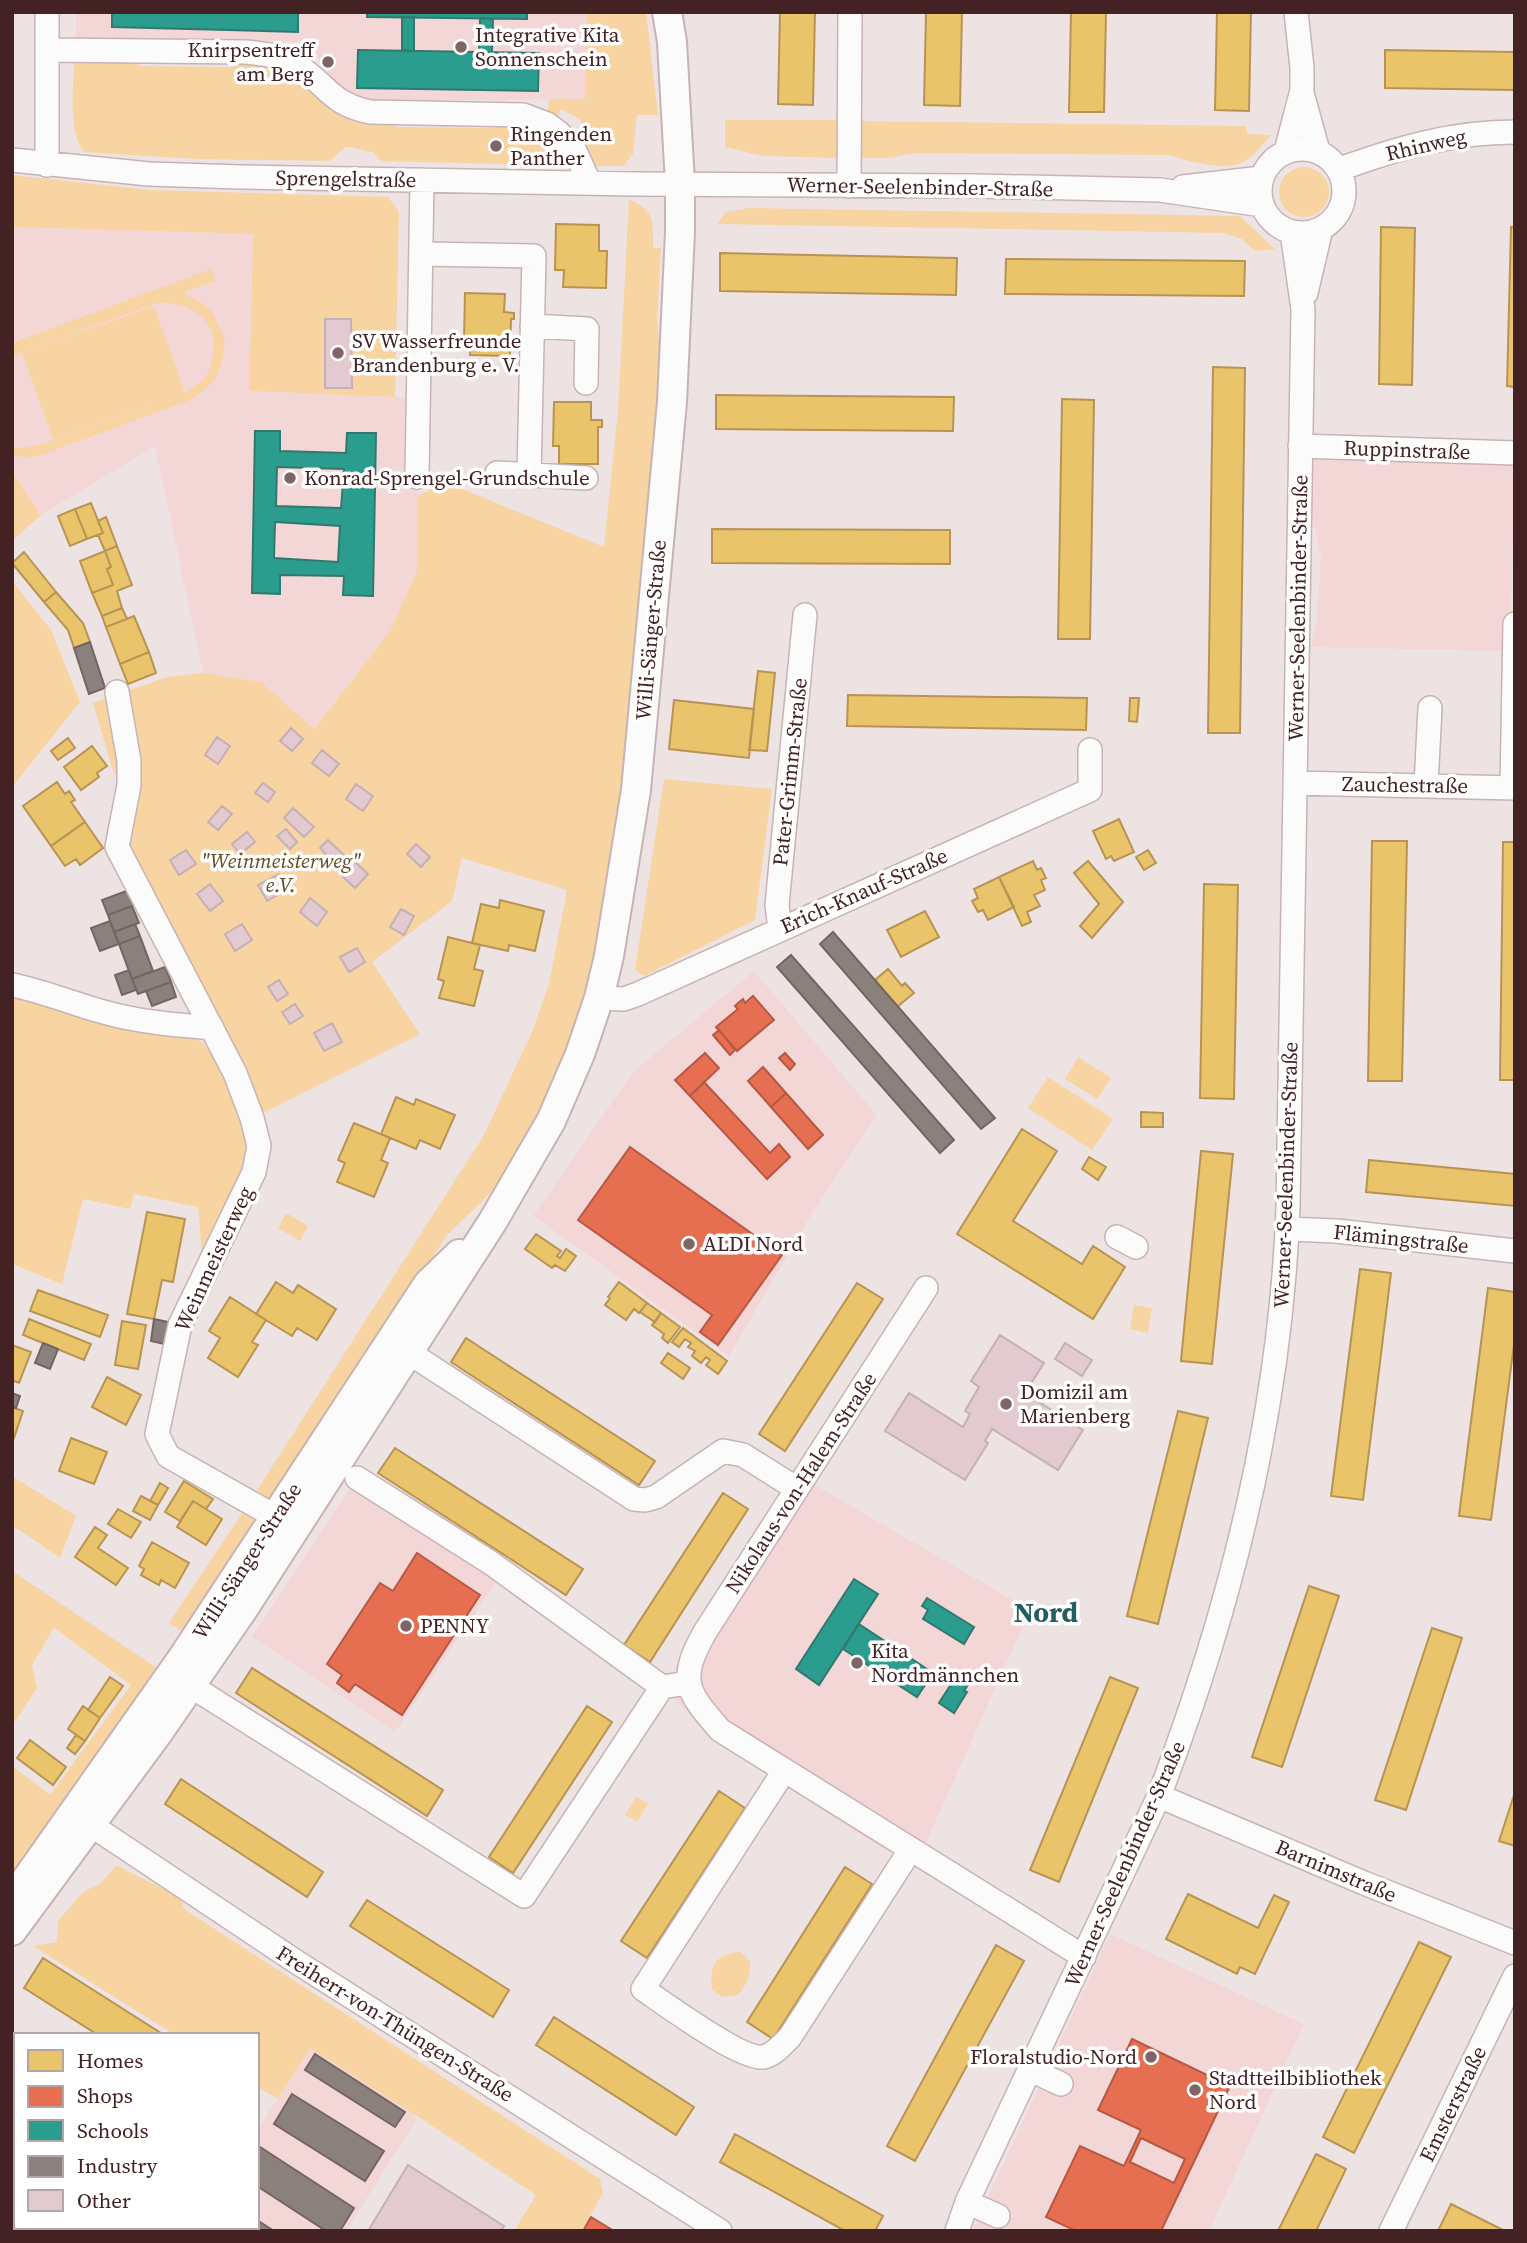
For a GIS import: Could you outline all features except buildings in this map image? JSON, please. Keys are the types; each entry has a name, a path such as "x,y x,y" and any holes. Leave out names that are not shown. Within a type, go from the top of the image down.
{"main road":[{"name":"Willi-Sänger-Straße","path":"12,1911 25,1881 82,1819 191,1686 493,1221 551,1121 580,1054 599,998 617,915 636,790 672,402 680,183 675,78 667,12"},
{"name":"Willi-Sänger-Straße","path":"12,1931 183,1657 428,1284 493,1221"}],"street":[{"path":"47,12 47,165"},
{"path":"849,186 850,12"},
{"path":"1296,12 1302,90 1318,151"},
{"path":"48,50 246,52 274,56 297,65 332,97 351,108 370,112 523,115 547,124 559,133 575,151 589,182"},
{"path":"1286,151 1302,90"},
{"name":"Rhinweg","path":"1340,169 1423,141 1515,132"},
{"path":"1302,148 1318,151 1330,158 1340,169 1345,186 1343,204 1335,219 1321,229 1306,233 1292,232 1269,217 1262,205 1262,178 1271,162 1286,151 1302,148"},
{"name":"Sprengelstraße","path":"12,160 162,174 680,183"},
{"name":"Werner-Seelenbinder-Straße","path":"680,183 1160,190 1262,178"},
{"path":"417,477 422,180"},
{"name":"Werner-Seelenbinder-Straße","path":"1160,190 1262,205"},
{"name":"Werner-Seelenbinder-Straße","path":"1303,309 1321,229"},
{"name":"Werner-Seelenbinder-Straße","path":"957,2231 967,2202 1159,1796 1205,1670 1223,1608 1271,1392 1288,1229 1300,578 1303,309 1292,232"},
{"path":"422,254 534,256 529,474"},
{"path":"532,326 587,329 586,383"},
{"name":"Ruppinstraße","path":"1300,446 1515,453"},
{"path":"497,473 586,478"},
{"name":"Pater-Grimm-Straße","path":"780,929 777,905 805,615"},
{"path":"1513,788 1515,624"},
{"name":"Weinmeisterweg","path":"117,692 129,761 129,785 117,847 235,1073 259,1146 254,1172 180,1325 157,1434 168,1455 276,1517"},
{"path":"1426,785 1430,708"},
{"name":"Erich-Knauf-Straße","path":"599,998 624,999 639,994 1090,790 1090,750"},
{"name":"Zauchestraße","path":"1295,783 1513,788"},
{"path":"12,985 33,989 102,1012 161,1024 212,1028"},
{"name":"Flämingstraße","path":"1288,1229 1326,1230 1515,1251"},
{"name":"Nikolaus-von-Halem-Straße","path":"688,1683 689,1666 699,1643 926,1288"},
{"path":"408,1352 634,1499 656,1497 723,1451 743,1455 797,1489"},
{"path":"357,1478 491,1563 662,1687 688,1683 696,1703 720,1730 1084,1957"},
{"path":"191,1686 524,1896 662,1687"},
{"path":"784,1771 643,1989 746,2055 762,2057 773,2053 790,2037 911,1849"},
{"name":"Barnimstraße","path":"1159,1796 1388,1893 1515,1943"},
{"name":"Freiherr-von-Thüngen-Straße","path":"82,1819 295,1961 709,2228"},
{"name":"Emsterstraße","path":"1391,2231 1515,1976"},
{"path":"1031,2070 1061,2084"},
{"path":"967,2202 998,2216"}],"shaded area":[{"name":"Integrative Kita Sonnenschein","path":"76,12 587,12 585,99 350,101 305,42 76,38"},
{"name":"Konrad-Sprengel-Grundschule","path":"12,227 253,234 249,391 420,398 417,571 390,631 313,729 261,682 203,673 155,446 41,515 12,474"},
{"path":"1311,460 1515,463 1510,651 1311,647 1317,618 1321,556 1312,514"},
{"path":"754,971 877,1115 806,1223 729,1356 533,1216 633,1072"},
{"path":"794,1473 1030,1610 926,1843 912,1865 854,1831 756,1766 675,1701"},
{"path":"352,1485 497,1581 395,1732 252,1637"},
{"path":"1110,1934 1304,2024 1209,2231 972,2231"},
{"path":"310,2048 414,2114 417,2119 346,2231 236,2229 259,2229 259,2128"}],"green space":[{"path":"587,12 646,12 658,115 637,115 633,154 623,166 591,166 578,144 581,120 561,109 556,121 547,118 549,99 585,99"},
{"path":"74,57 130,57 140,66 232,67 242,58 269,61 388,119 395,127 499,128 507,121 544,128 573,166 381,161 373,152 345,147 330,161 195,159 84,152 75,133 73,120"},
{"path":"725,120 840,120 839,158 763,156 725,147"},
{"path":"858,121 1246,126 1247,134 1271,135 1248,159 1231,166 1209,165 1168,155 916,153 887,158 858,158"},
{"path":"1304,167 1322,174 1329,192 1322,210 1304,217 1286,210 1279,192 1286,174"},
{"path":"12,175 150,190 388,197 399,212 395,397 249,391 253,234 12,227"},
{"name":"\"Weinmeisterweg\" e.V.","path":"629,199 648,213 653,224 653,248 661,248 657,317 661,369 631,742 601,949 560,1084 497,1187 447,1235 283,1493 270,1501 254,1495 484,1135 532,1032 549,984 567,890 462,858 452,901 372,962 420,1034 263,1113 122,841 122,783 113,771 93,703 167,677 203,673 261,682 314,729 390,631 417,571 417,496 445,482 604,547 618,410"},
{"path":"749,208 1240,216 1275,249 1255,251 1242,239 1223,233 717,224 726,212"},
{"path":"211,269 216,281 186,291 185,295 203,303 212,312 225,339 222,362 215,380 198,396 41,455 12,456 12,447 39,445 178,395 53,439 22,353 154,306 185,393 207,374 214,342 206,322 199,315 180,305 157,303 12,356 12,343"},
{"path":"12,474 41,515 12,541"},
{"path":"12,581 51,630 80,702 12,787"},
{"path":"664,779 772,789 755,920 644,976 635,970"},
{"path":"12,991 178,1032 202,1042 218,1062 244,1133 247,1153 245,1170 203,1266 198,1207 134,1194 130,1209 83,1199 62,1284 12,1264"},
{"path":"1078,1057 1111,1078 1097,1099 1065,1079"},
{"path":"1048,1077 1113,1119 1092,1150 1028,1108"},
{"path":"286,1213 308,1226 300,1241 278,1228"},
{"path":"1134,1305 1152,1308 1148,1333 1130,1329"},
{"path":"12,1476 76,1516 60,1558 12,1525"},
{"path":"245,1509 254,1515 258,1522 188,1635 169,1623"},
{"path":"12,1571 163,1672 12,1890 12,1766 50,1795 131,1685 54,1628 32,1665 37,1688 12,1726"},
{"path":"636,1797 648,1804 637,1822 625,1815"},
{"path":"116,1865 181,1898 184,1909 600,2179 603,2193 581,2231 514,2231 536,2195 310,2048 278,2099 259,2087 259,2033 172,2033 33,1946 57,1942 58,1921 83,1892 101,1883"},
{"path":"741,1952 750,1962 748,1980 738,1995 722,1997 712,1990 713,1968 725,1955"},
{"path":"14,2220 14,2229 239,2231 12,2231"}],"place":[{"name":"Integrative Kita Sonnenschein","path":"461,47"},
{"name":"Knirpsentreff am Berg","path":"328,62"},
{"name":"Ringenden Panther","path":"496,146"},
{"name":"SV Wasserfreunde Brandenburg e. V.","path":"338,353"},
{"name":"Konrad-Sprengel-Grundschule","path":"290,478"},
{"name":"ALDI Nord","path":"689,1244"},
{"name":"Domizil am Marienberg","path":"1006,1404"},
{"name":"PENNY","path":"406,1626"},
{"name":"Kita Nordmännchen","path":"857,1663"},
{"name":"Floralstudio-Nord","path":"1151,2057"},
{"name":"Stadtteilbibliothek Nord","path":"1195,2090"}],"district":[{"name":"Nord","path":"1046,1612"}]}
